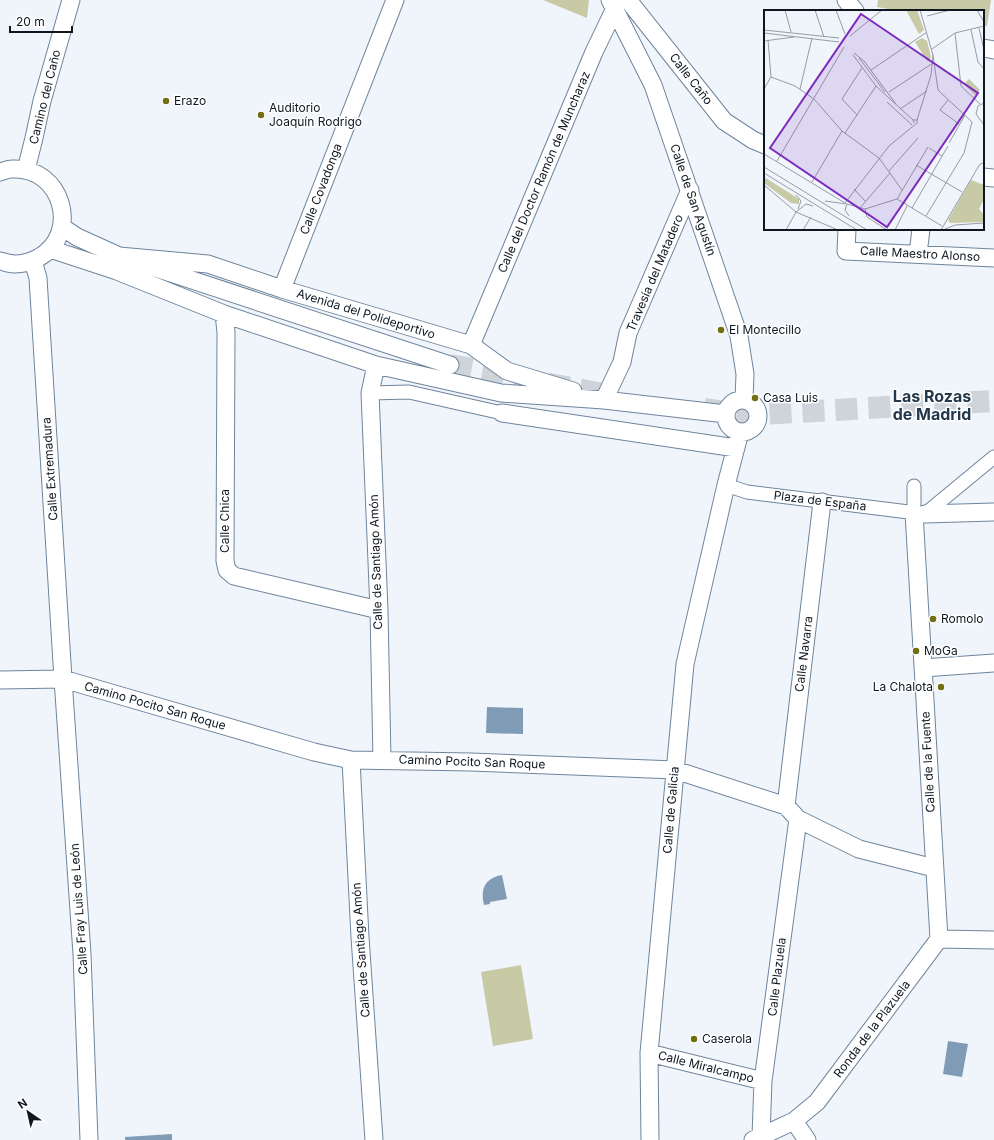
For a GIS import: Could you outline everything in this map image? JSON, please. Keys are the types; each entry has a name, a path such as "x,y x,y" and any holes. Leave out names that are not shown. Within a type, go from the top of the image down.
{"street":[{"name":"Camino del Caño","path":"26,170 42,101 71,0"},
{"name":"Calle Covadonga","path":"282,289 395,0"},
{"path":"846,0 854,10"},
{"name":"Calle Caño","path":"618,2 656,35 724,121 753,140 764,145"},
{"name":"Calle de San Agustín","path":"618,2 635,49 653,84 739,336 745,374 744,400"},
{"name":"Calle del Doctor Ramón de Muncharaz","path":"471,346 618,2"},
{"path":"635,49 643,38 656,35"},
{"path":"984,48 994,50"},
{"path":"0,172 12,169 26,170 39,176 51,185 59,197 63,212 62,227 58,239 50,249 33,261 16,264 0,261"},
{"name":"Travesía del Matadero","path":"604,400 622,362 628,333 690,190"},
{"name":"Avenida del Polideportivo","path":"62,227 118,264 224,314 376,365 502,393 604,400 726,414"},
{"name":"Calle Maestro Alonso","path":"847,230 846,251 994,258"},
{"path":"918,254 921,230"},
{"name":"Avenida del Polideportivo","path":"50,249 118,264 178,274 450,365"},
{"name":"Calle Extremadura","path":"33,261 38,278 63,679"},
{"name":"Avenida del Polideportivo","path":"118,264 208,264 282,289 471,346 507,371 604,400"},
{"name":"Calle Chica","path":"224,314 226,332 225,561 227,570 234,576 379,610"},
{"name":"Calle de Santiago Amón","path":"376,365 370,393 379,610 382,760"},
{"path":"370,393 409,392 502,413 738,440"},
{"path":"726,485 738,440 746,432 752,429 758,418 758,412 755,406 744,400 732,403 726,414 729,426 734,430 738,440"},
{"path":"914,486 919,514 994,457"},
{"name":"Plaza de España","path":"726,485 747,492 919,514 994,512"},
{"name":"Calle de Galicia","path":"650,1140 649,1053 685,664 726,485"},
{"name":"Calle Navarra","path":"786,806 822,502"},
{"name":"Calle de la Fuente","path":"919,514 923,668 939,939"},
{"path":"923,668 994,663"},
{"name":"Camino Pocito San Roque","path":"0,680 63,679 314,752 350,760 675,770 786,806 798,819 860,849 934,868"},
{"name":"Calle Fray Luis de León","path":"63,679 82,954 89,1140"},
{"name":"Calle de Santiago Amón","path":"350,760 374,1140"},
{"name":"Calle Plazuela","path":"757,1138 763,1081 798,819"},
{"path":"939,939 994,940"},
{"name":"Ronda de la Plazuela","path":"757,1138 794,1121 817,1102 939,939"},
{"name":"Calle Miralcampo","path":"649,1053 763,1081"},
{"path":"794,1121 807,1140"}],"green space":[{"path":"543,0 589,0 587,18"},
{"path":"878,0 991,0 987,26 984,25 984,10 894,10 877,7"},
{"path":"521,965 533,1039 493,1046 481,972"}],"water":[{"path":"487,707 523,708 523,734 486,733"},
{"path":"502,875 507,899 490,902 490,904 484,905 483,889 485,885 496,876"},
{"path":"948,1041 968,1044 962,1077 943,1074"},
{"path":"172,1134 172,1140 125,1140 125,1137"}],"tunnel":[{"path":"450,365 613,396"},
{"path":"704,409 745,415 994,401"}],"place":[{"name":"Erazo","path":"166,101"},
{"name":"Auditorio Joaquín Rodrigo","path":"261,115"},
{"name":"El Montecillo","path":"721,330"},
{"name":"Casa Luis","path":"755,398"},
{"name":"Romolo","path":"933,619"},
{"name":"MoGa","path":"916,651"},
{"name":"La Chalota","path":"941,687"},
{"name":"Caserola","path":"694,1039"}],"district":[{"name":"Las Rozas de Madrid","path":"932,405"}]}
